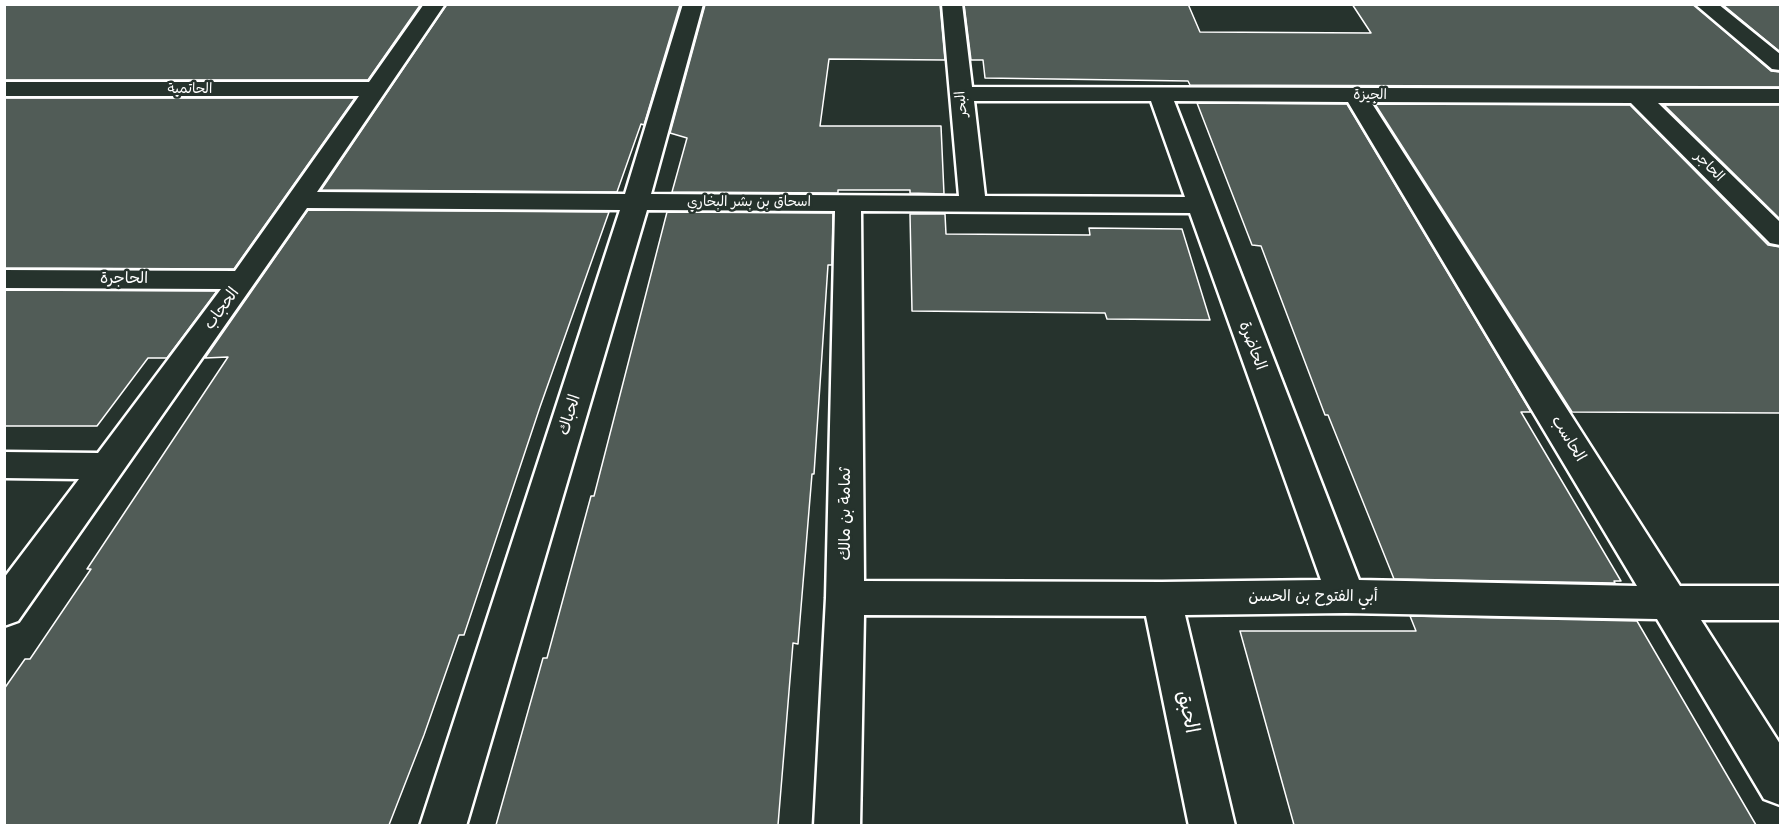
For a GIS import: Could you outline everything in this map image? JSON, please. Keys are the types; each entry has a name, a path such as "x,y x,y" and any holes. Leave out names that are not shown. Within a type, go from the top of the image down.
{"street":[{"name":"الحجاب","path":"4,609 243,280 435,4"},
{"name":"الحباك","path":"443,825 636,202 693,4"},
{"name":"البحر","path":"952,4 972,204"},
{"path":"1705,4 1780,64"},
{"name":"الحاتمية","path":"4,89 376,89"},
{"name":"الجيزة","path":"960,94 1780,96"},
{"name":"الحاضرة","path":"1160,95 1346,596"},
{"name":"الحاسب","path":"1355,95 1780,783"},
{"name":"الحاجر","path":"1638,96 1780,237"},
{"name":"اسحاق بن بشر البخاري","path":"299,200 1200,205"},
{"name":"ثمامة بن مالك","path":"837,825 845,598 848,203"},
{"name":"الحاجرة","path":"4,279 243,280"},
{"path":"4,465 108,466"},
{"name":"أبي الفتوح بن الحسن","path":"845,598 1162,599 1346,596 1780,603"},
{"name":"الحبق","path":"1162,599 1212,825"}],"building":[{"path":"4,4 421,4 368,80 4,80"},
{"path":"447,4 680,5 644,125 641,124 617,192 321,190"},
{"path":"940,4 945,60 829,59 820,126 941,126 944,194 910,193 910,190 838,190 838,193 672,192 687,138 670,133 705,5"},
{"path":"964,4 1188,4 1200,32 1371,33 1352,4 1693,4 1771,71 1780,72 1780,87 1190,85 1188,81 985,78 983,60 971,60"},
{"path":"1722,4 1780,4 1780,52"},
{"path":"4,98 355,98 234,269 4,268"},
{"path":"1197,103 1347,104 1531,412 1521,412 1621,581 1614,581 1615,583 1394,579 1328,415 1325,415 1261,246 1252,245"},
{"path":"1375,104 1630,105 1768,245 1780,247 1780,413 1572,412"},
{"path":"1664,105 1780,105 1780,219"},
{"path":"308,210 609,212 540,407 464,635 459,635 389,825 4,825 4,689 25,659 30,659 91,569 87,569 228,357 205,358"},
{"path":"667,212 833,213 832,265 828,265 814,474 812,474 798,644 793,643 778,825 496,825 543,658 547,658 591,496 594,496"},
{"path":"910,214 945,214 946,234 1090,235 1089,228 1182,229 1210,320 1107,319 1105,313 912,311"},
{"path":"4,290 217,291 167,358 148,358 97,426 4,426"},
{"path":"1410,616 1637,621 1756,825 1294,825 1240,631 1416,631"}]}
